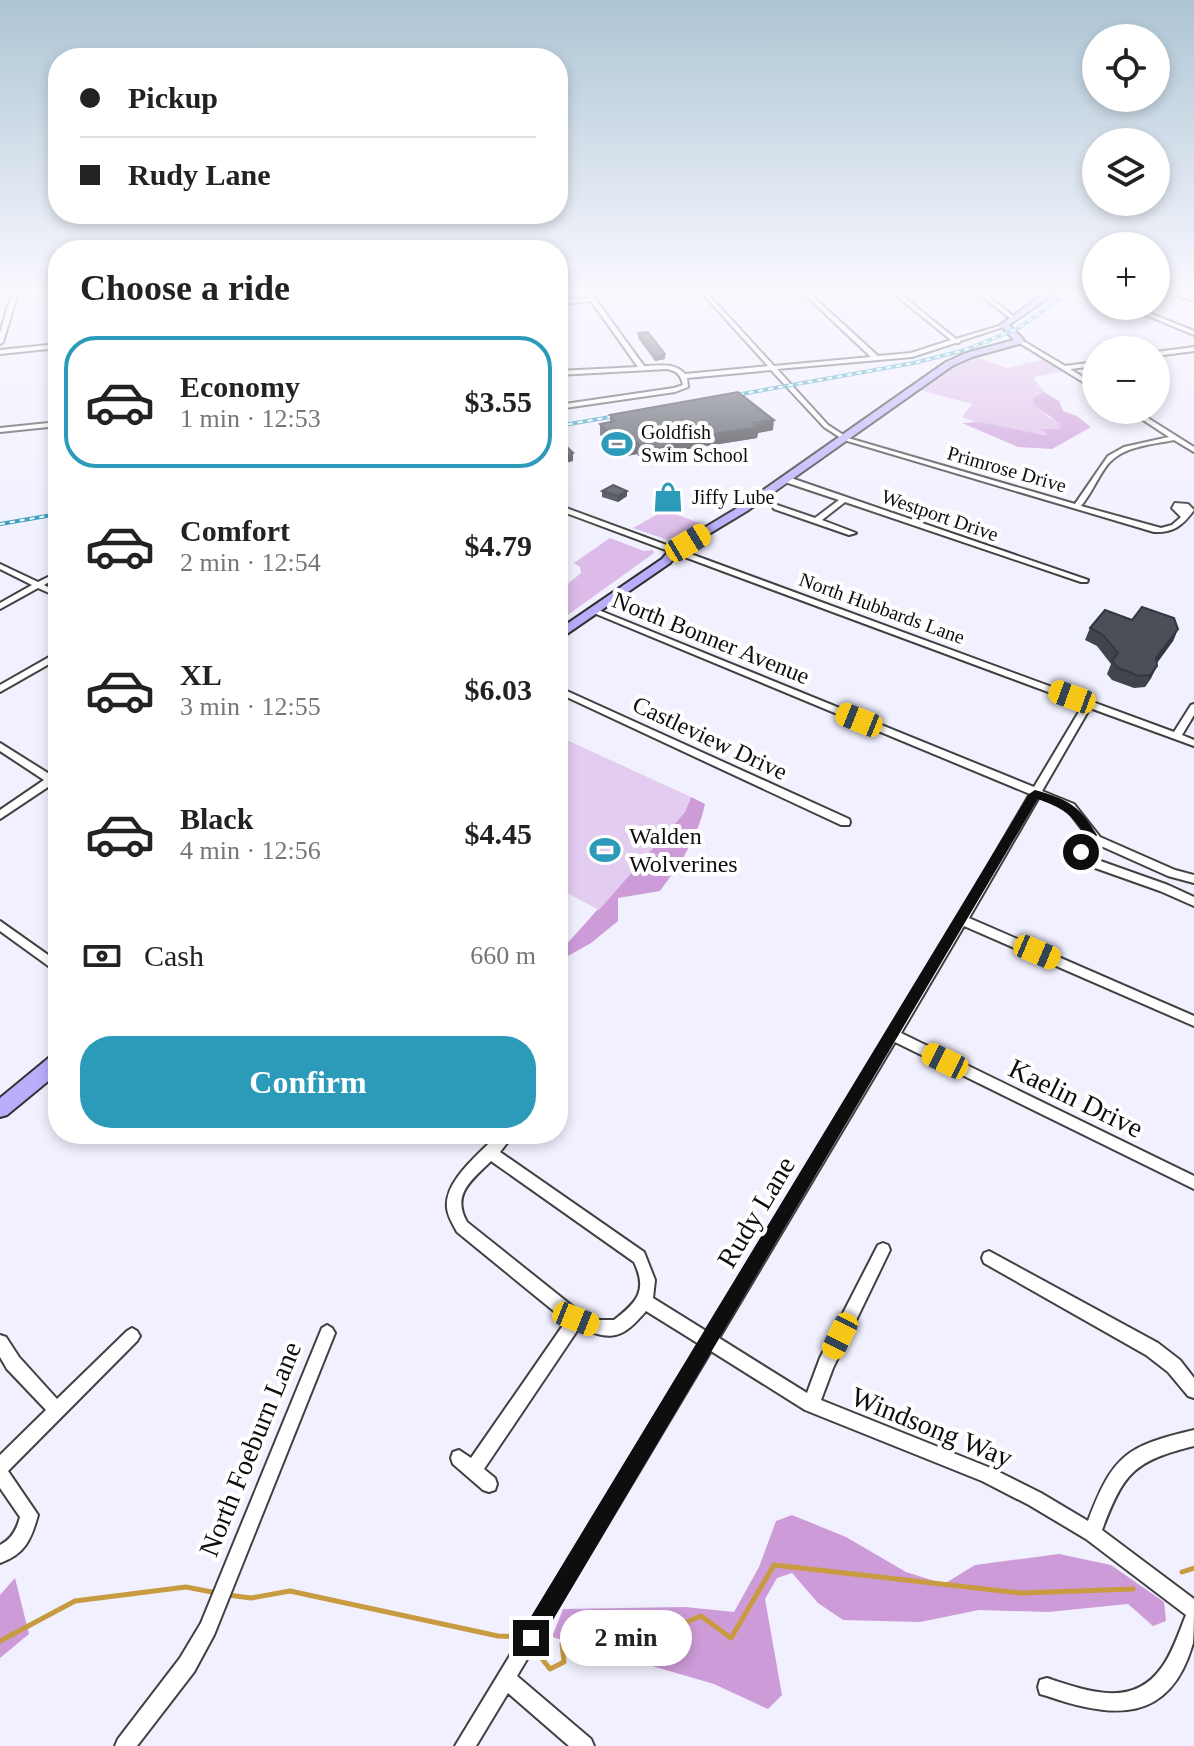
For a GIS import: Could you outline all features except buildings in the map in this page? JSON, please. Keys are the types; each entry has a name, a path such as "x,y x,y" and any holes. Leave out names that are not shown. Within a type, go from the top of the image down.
{"main road":[{"path":"568,629 666,561 675,550 785,479 935,374"},
{"path":"829,428 856,428"},
{"path":"0,1109 48,1070"}],"street":[{"path":"568,406 675,390 686,386 684,376 699,374"},
{"name":"Primrose Drive","path":"777,374 829,428 842,437 1150,529 1173,530 1185,517"},
{"path":"1153,424 1194,450"},
{"path":"0,430 48,425"},
{"path":"1077,506 1112,455 1175,438"},
{"name":"Westport Drive","path":"785,479 1084,580"},
{"path":"817,520 844,499"},
{"path":"777,507 852,533"},
{"name":"North Hubbards Lane","path":"568,511 1194,743"},
{"path":"0,566 48,590"},
{"path":"0,606 48,580"},
{"name":"North Bonner Avenue","path":"593,611 1070,806 1091,835"},
{"path":"0,689 48,661"},
{"name":"Castleview Drive","path":"568,695 845,822"},
{"name":"Rudy Lane","path":"465,1746 894,1035 1088,704"},
{"path":"1176,736 1194,707"},
{"path":"0,746 48,775"},
{"path":"0,815 48,785"},
{"path":"1194,879 1172,873 1091,835 1081,852 1088,861 1194,902"},
{"path":"962,920 1194,1021"},
{"path":"0,925 48,961"},
{"name":"Kaelin Drive","path":"894,1035 1194,1183"},
{"path":"490,1153 639,1257 647,1271 649,1283 641,1308 617,1328 599,1328 576,1319 462,1227 452,1212 451,1203 461,1183 498,1144"},
{"path":"811,1404 826,1364 883,1250"},
{"path":"989,1258 1152,1349 1174,1366 1194,1390"},
{"name":"Windsong Way","path":"644,1301 811,1404 987,1475 1092,1533 1194,1610"},
{"path":"473,1470 576,1319"},
{"name":"North Foeburn Lane","path":"125,1746 187,1665 217,1609 305,1381 327,1333"},
{"path":"0,1467 132,1336"},
{"path":"0,1343 13,1363 56,1409"},
{"path":"1092,1533 1110,1484 1127,1462 1151,1449 1194,1438"},
{"path":"459,1458 489,1484"},
{"path":"0,1473 29,1515 24,1536 8,1552 0,1554"},
{"path":"1047,1687 1089,1701 1112,1704 1138,1699 1157,1687 1168,1675 1194,1618"},
{"path":"506,1679 584,1746"}],"shaded area":[{"path":"940,374 1047,374 1033,377 1044,392 1033,398 1048,417 1061,423 1061,429 1042,429 1047,434 1041,434 977,422 962,417 972,404 919,390"},
{"path":"1044,392 1059,401 1063,411 1077,416 1082,424 1091,427 1052,449 1018,447 962,423 977,422 1045,435 1041,429 1060,429 1061,424 1034,405 1033,398"},
{"path":"665,510 699,523 668,540 633,528"},
{"path":"610,538 644,551 653,550 654,553 568,615 568,584 581,573 580,567 574,563"},
{"name":"Walden Wolverines","path":"568,741 691,797 685,812 599,910 568,893"},
{"path":"691,797 705,804 687,850 660,891 618,898 618,921 591,943 568,956 568,943 685,812"},
{"path":"792,1515 846,1537 906,1572 944,1584 975,1565 1059,1554 1111,1565 1164,1602 1166,1621 1153,1626 1128,1604 1048,1612 979,1610 920,1622 843,1620 818,1603 792,1573 777,1578 765,1599 782,1695 768,1709 714,1684 552,1637 563,1609 685,1607 734,1612 759,1567 776,1521"},
{"path":"15,1578 29,1634 0,1658 0,1595"}],"waterway":[{"path":"536,1651 550,1669 564,1662 562,1644 586,1621 643,1613 669,1629 701,1616 731,1638 774,1565 1021,1593 1133,1589"},
{"path":"1182,1572 1194,1568"},
{"path":"0,1641 75,1601 186,1587 217,1593"},
{"path":"228,1595 251,1598 290,1591 498,1636 522,1637"}],"railway":[{"path":"719,398 850,374"},
{"path":"568,424 633,413"},
{"path":"0,524 48,516"}],"place":[{"name":"Goldfish Swim School","path":"617,444"},
{"name":"Jiffy Lube","path":"668,497"},
{"name":"Walden Wolverines","path":"605,850"}],"route":[{"path":"531,1638 894,1035 1035,794 1070,806 1078,814 1091,835 1081,852"}]}
